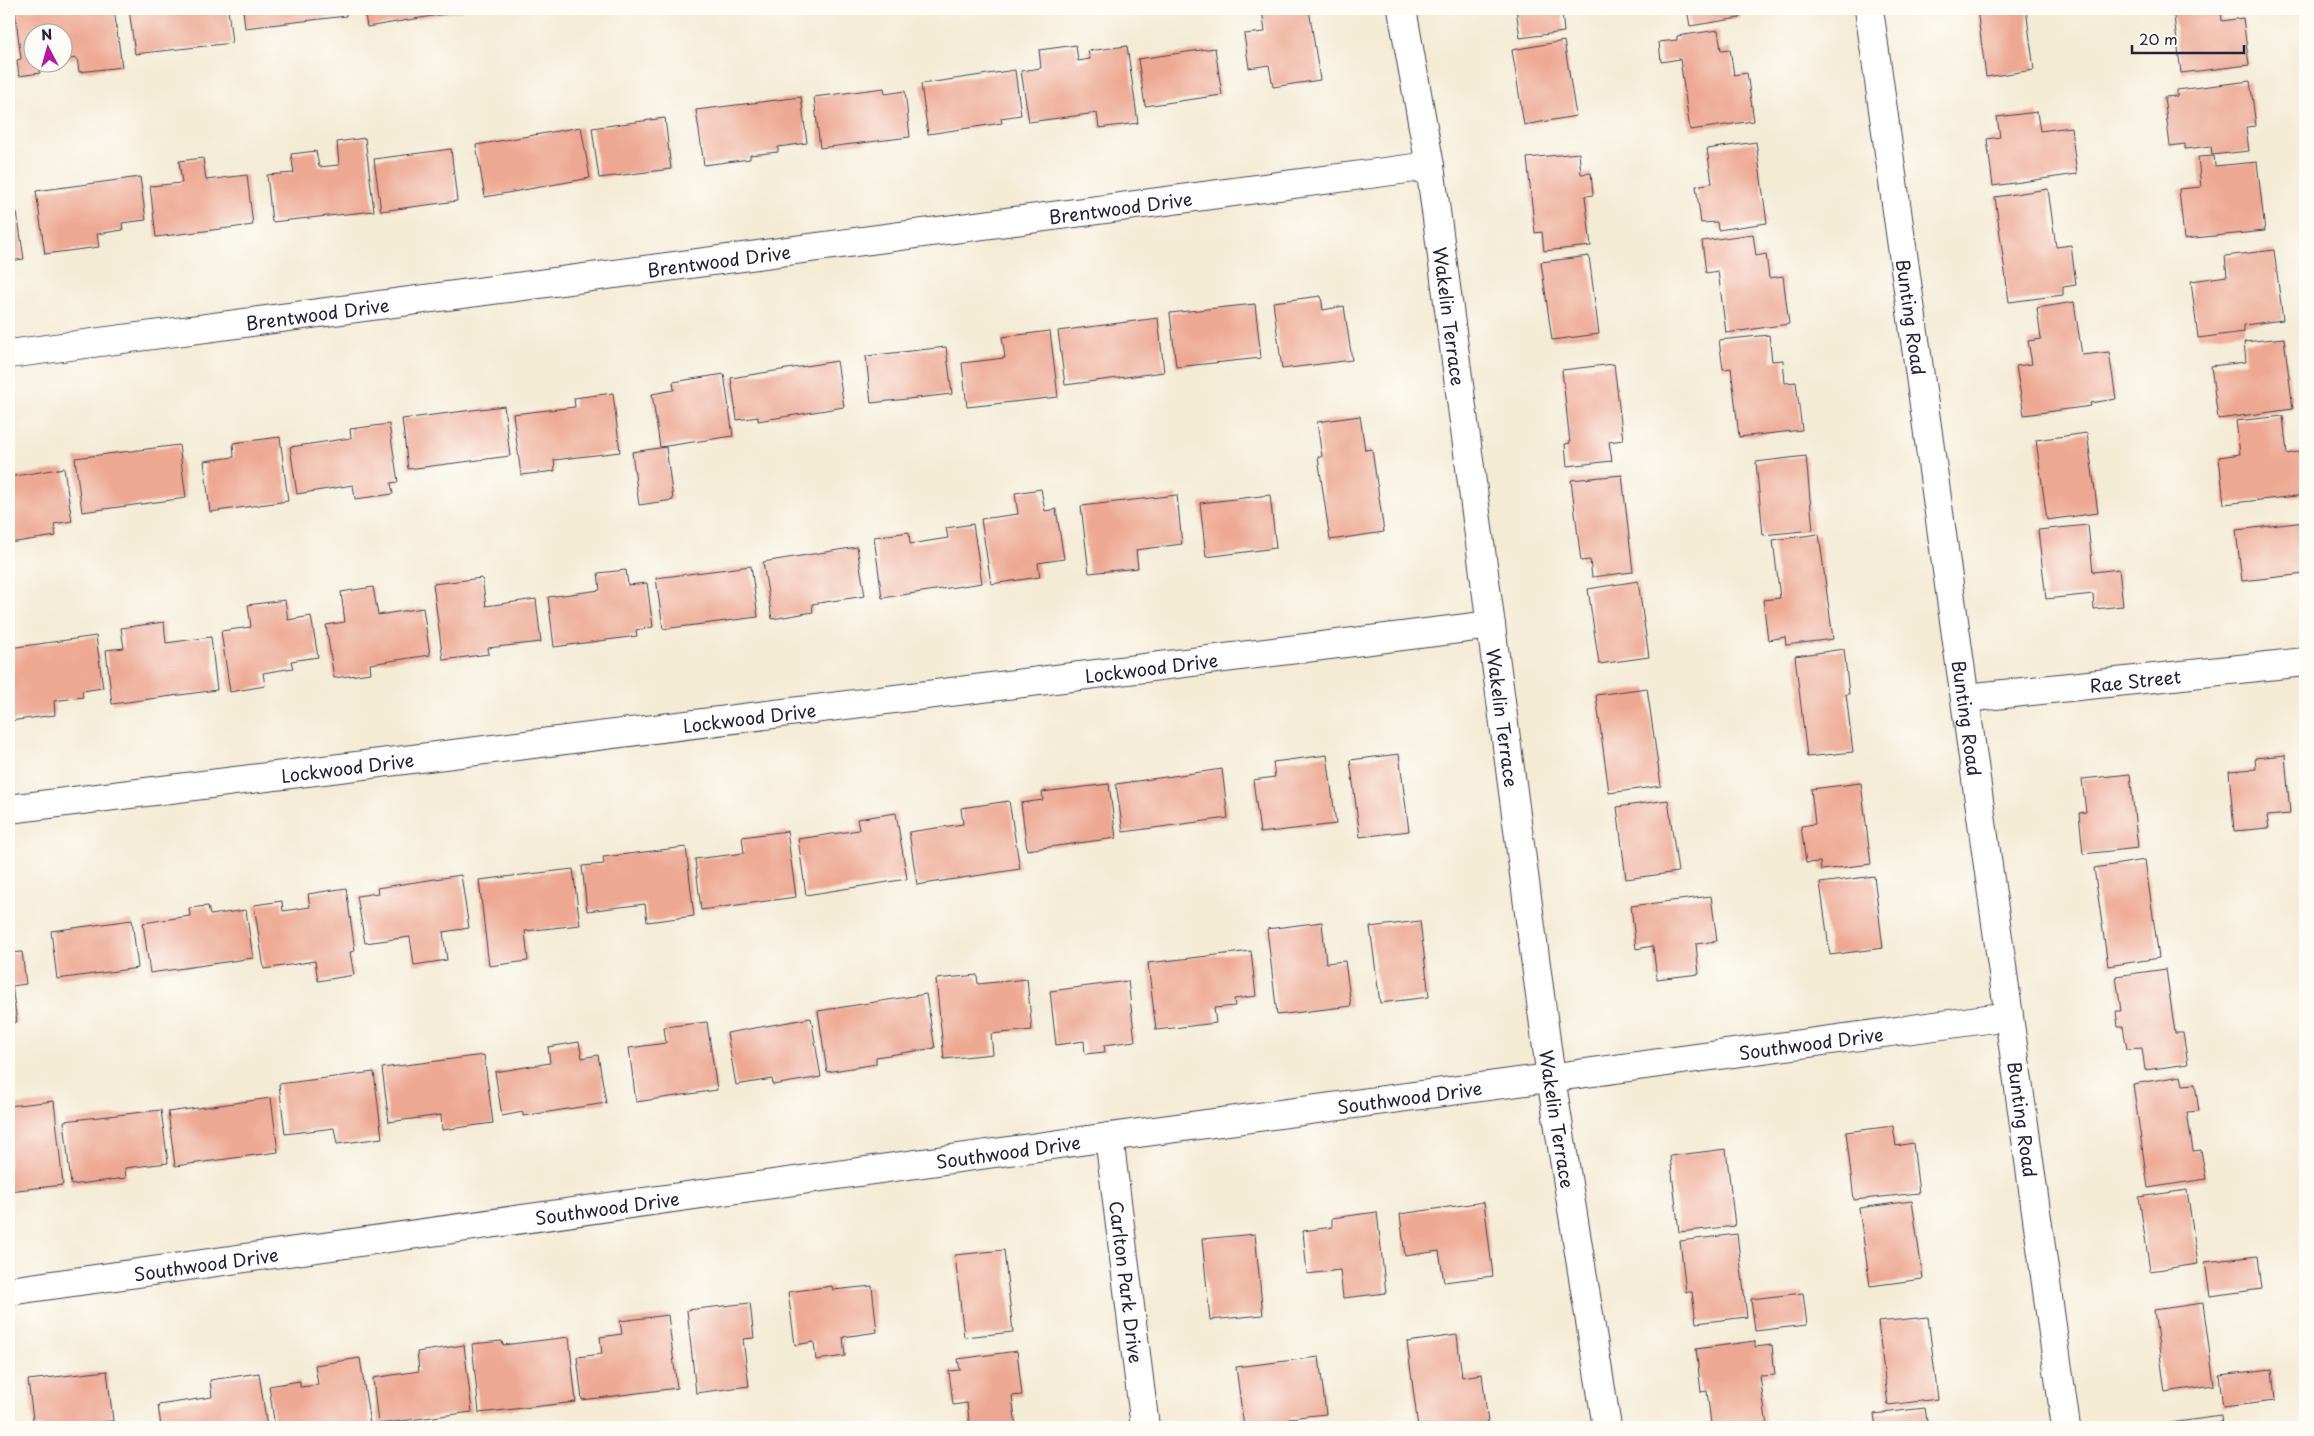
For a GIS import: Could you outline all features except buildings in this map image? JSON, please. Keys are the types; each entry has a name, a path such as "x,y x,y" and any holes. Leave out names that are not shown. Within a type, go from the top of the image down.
{"street":[{"name":"Wakelin Terrace","path":"1402,9 1430,166 1551,1078 1607,1427"},
{"name":"Bunting Road","path":"1870,9 2066,1427"},
{"name":"Brentwood Drive","path":"9,354 1430,166"},
{"name":"Lockwood Drive","path":"9,810 1491,625"},
{"name":"Rae Street","path":"1966,698 2305,662"},
{"name":"Southwood Drive","path":"9,1291 1110,1137 2009,1016"},
{"name":"Carlton Park Drive","path":"1110,1137 1146,1427"}]}
